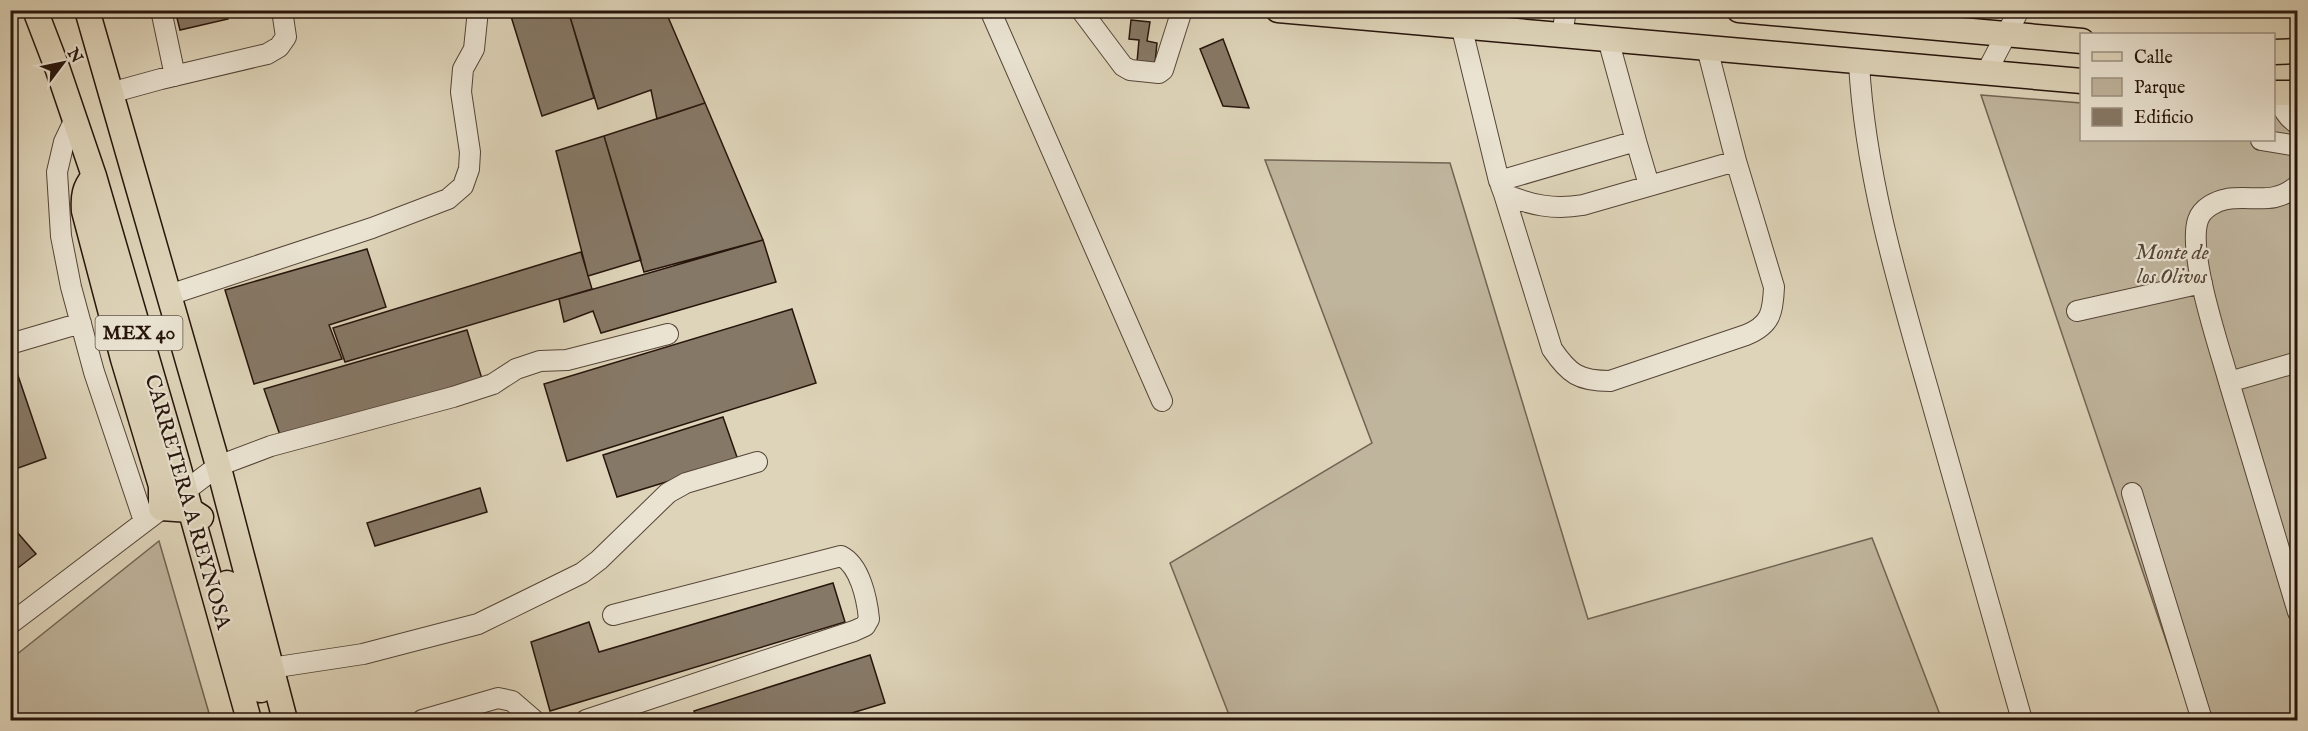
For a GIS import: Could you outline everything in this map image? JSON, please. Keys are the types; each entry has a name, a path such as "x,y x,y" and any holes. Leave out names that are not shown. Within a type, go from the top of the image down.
{"main road":[{"name":"CARRETERA A REYNOSA","path":"34,10 94,176 249,720"},
{"name":"CARRETERA A REYNOSA","path":"87,10 218,466 284,717"},
{"path":"1739,10 2080,41"},
{"path":"1285,11 1393,15 1461,25 1562,35 2080,81"},
{"path":"2275,52 2298,51"},
{"path":"94,176 86,185 83,196 84,211 123,359 161,486 153,514"},
{"path":"153,514 187,500 202,518 211,534 261,689 272,706 284,717"}],"street":[{"path":"161,10 175,76"},
{"path":"110,93 267,54 279,47 286,37 282,10"},
{"path":"169,295 372,228 447,199 463,186 469,169 470,152 461,92 463,69 474,49 478,10"},
{"path":"990,10 1162,401"},
{"path":"1081,10 1123,66 1130,70 1159,74 1163,70 1182,10"},
{"path":"1562,35 1566,10"},
{"path":"1986,73 2019,10"},
{"path":"1461,25 1501,188 1552,349 1564,366 1576,376 1592,381 1610,381 1746,335 1760,329 1769,319 1774,287 1736,161 1707,48"},
{"path":"1608,39 1649,186"},
{"path":"1859,63 1865,126 1888,241 1910,328 2022,720"},
{"path":"2283,93 2289,119 2298,124"},
{"path":"10,624 153,514 94,372 61,236 57,172 64,142 75,119"},
{"path":"1501,188 1636,141"},
{"path":"2266,141 2298,146"},
{"path":"1501,188 1538,206 1568,207 1583,205 1736,161"},
{"path":"2298,185 2279,197 2251,200 2228,199 2205,209 2197,222 2202,283 2229,382 2298,612"},
{"path":"2077,311 2202,283"},
{"path":"10,344 81,323"},
{"path":"187,500 218,466 271,446 453,397 493,384 516,369 540,361 567,360 668,334"},
{"path":"2229,382 2298,362"},
{"path":"271,668 363,654 478,624 582,573 599,560 668,493 686,483 757,462"},
{"path":"2132,493 2202,720"},
{"path":"586,720 854,631 865,626 869,619 868,608 854,568 849,560 841,556 613,615"},
{"path":"422,720 498,698 512,701 534,720"}],"green space":[{"name":"Monte de los Olivos","path":"1981,95 2080,103 2080,141 2275,141 2275,115 2297,115 2297,720 2193,720"},
{"path":"1265,160 1450,163 1588,619 1872,538 1942,720 1231,720 1170,563 1372,443"},
{"path":"159,541 211,720 11,720 11,659"}],"building":[{"path":"175,10 226,10 228,19 180,30"},
{"path":"509,10 568,10 594,98 542,116"},
{"path":"568,10 665,10 705,103 657,119 651,90 598,109"},
{"path":"1131,20 1150,22 1147,41 1157,43 1155,63 1137,62 1139,40 1129,39"},
{"path":"1223,39 1249,108 1223,106 1200,49"},
{"path":"705,103 763,240 644,272 604,136"},
{"path":"604,136 641,260 588,276 556,151"},
{"path":"763,240 776,282 601,333 593,311 564,322 559,299"},
{"path":"367,249 386,307 329,325 342,359 254,384 225,290"},
{"path":"581,252 592,289 345,362 333,328"},
{"path":"792,309 816,383 567,461 544,384"},
{"path":"467,330 482,379 281,438 264,389"},
{"path":"10,355 46,458 10,471"},
{"path":"723,417 738,460 617,497 603,455"},
{"path":"480,488 487,512 375,546 367,523"},
{"path":"10,524 36,554 10,574"},
{"path":"833,583 845,622 550,711 531,642 589,622 599,652"},
{"path":"870,655 885,703 829,720 697,720 694,711"}]}
